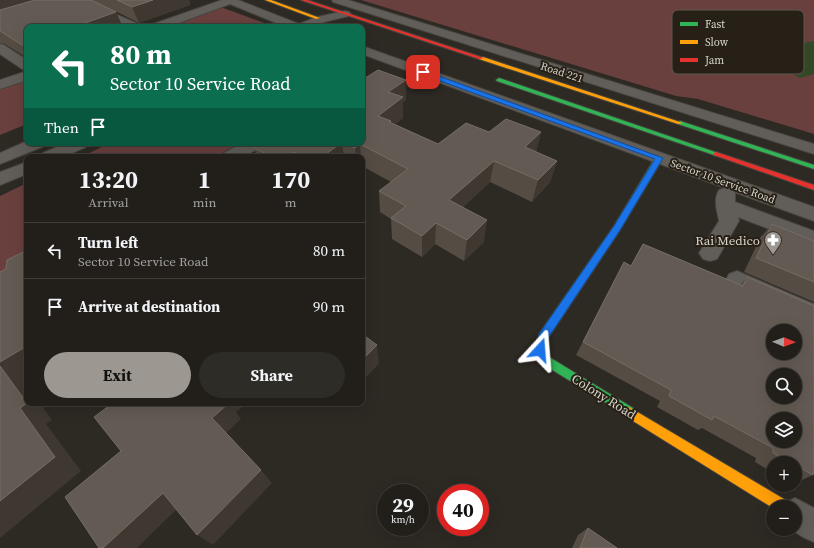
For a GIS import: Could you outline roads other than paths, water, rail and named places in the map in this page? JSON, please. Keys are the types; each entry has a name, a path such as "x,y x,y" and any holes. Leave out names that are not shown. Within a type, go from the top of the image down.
{"main road":[{"path":"267,0 334,24"},
{"name":"Road 221","path":"303,0 814,167"},
{"path":"491,77 814,188"},
{"name":"Colony Road","path":"659,158 617,228 543,337 540,350 545,360 773,500"}],"street":[{"path":"166,24 228,0 289,24"},
{"path":"337,0 814,149"},
{"path":"151,24 193,9 197,4 191,2"},
{"path":"86,4 128,24"},
{"path":"308,24 321,19 345,14"},
{"path":"337,24 345,14"},
{"path":"0,48 24,64"},
{"name":"Sector 10 Service Road","path":"365,51 814,214"},
{"path":"377,72 394,62"},
{"path":"0,70 20,77"},
{"path":"0,85 20,77"},
{"path":"0,159 29,146"},
{"path":"56,154 73,146"},
{"path":"235,154 249,146"},
{"path":"0,180 24,168"},
{"path":"710,253 729,220 725,205 726,182"},
{"path":"725,205 814,239"},
{"path":"737,280 814,315"},
{"path":"802,518 814,526"}],"place":[{"name":"Rai Medico","path":"773,255"}]}
